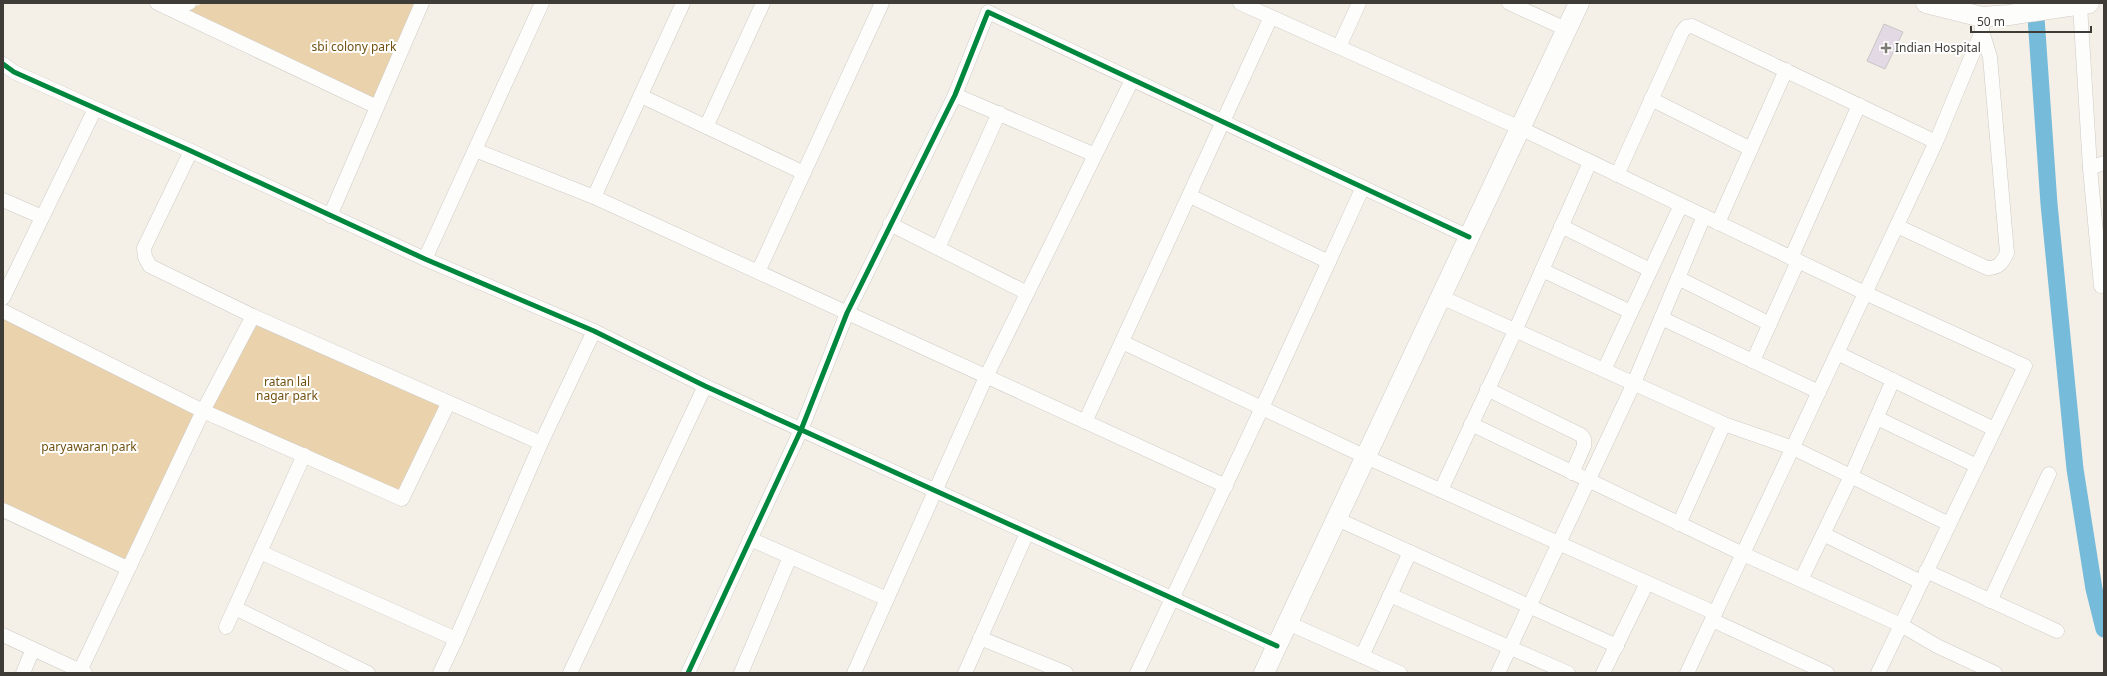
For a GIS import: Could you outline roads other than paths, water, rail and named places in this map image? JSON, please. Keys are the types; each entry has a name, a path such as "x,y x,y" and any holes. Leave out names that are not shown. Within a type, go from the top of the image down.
{"street":[{"path":"157,3 377,107"},
{"path":"174,10 189,3"},
{"path":"330,216 422,3"},
{"path":"426,259 542,3"},
{"path":"594,197 684,3"},
{"path":"706,127 763,3"},
{"path":"758,272 882,3"},
{"path":"1240,3 1520,128 1794,260 2025,366 1878,673"},
{"path":"1339,47 1359,3"},
{"path":"1509,3 1566,29"},
{"path":"1264,673 1579,3"},
{"path":"1897,226 1987,268 1996,268 2007,253 1990,58 1982,24 1962,8 1926,3"},
{"path":"1982,24 2009,15 2085,4 2090,168 2103,289"},
{"path":"688,673 800,430 847,313 955,94 990,8 1132,80 1469,237"},
{"path":"1084,422 1190,196 1271,17"},
{"path":"1687,673 1936,142 1982,24"},
{"path":"1616,175 1682,32 1686,27 1692,26 1936,142"},
{"path":"3,64 14,72 191,151 330,216 594,331 705,386 800,430 1277,646"},
{"path":"1718,223 1786,70"},
{"path":"854,673 986,377 1132,80"},
{"path":"955,94 1095,155"},
{"path":"641,96 804,174"},
{"path":"1651,100 1751,149"},
{"path":"1753,361 1770,324 1794,260 1859,105"},
{"path":"3,298 95,109"},
{"path":"938,248 998,113"},
{"path":"475,150 594,197 1226,486"},
{"path":"191,151 144,248 144,257 150,266 253,316 448,404 541,443"},
{"path":"1441,490 1590,162"},
{"path":"2090,168 2104,163"},
{"path":"1137,673 1226,486 1363,187"},
{"path":"1190,196 1329,262"},
{"path":"3,200 42,217"},
{"path":"1604,370 1680,205"},
{"path":"1498,673 1634,383 1704,216"},
{"path":"890,224 1027,293"},
{"path":"1561,226 1650,270"},
{"path":"1542,270 1631,312"},
{"path":"1678,278 1770,324"},
{"path":"1440,297 1724,424 1793,448 1949,524"},
{"path":"3,311 203,411 402,499 448,404"},
{"path":"3,635 82,672 203,411 253,316"},
{"path":"1661,318 1819,392"},
{"path":"440,673 456,640 541,443 594,331"},
{"path":"1122,342 1366,457 1647,583 1827,673"},
{"path":"1837,353 1994,429"},
{"path":"1801,580 1851,476 1893,380"},
{"path":"570,673 705,386"},
{"path":"1487,389 1580,435 1584,440 1584,446 1572,473"},
{"path":"1877,418 1977,466"},
{"path":"1471,424 1743,554 1901,625 1937,646 1995,673"},
{"path":"1679,524 1724,424"},
{"path":"226,627 304,455"},
{"path":"1990,601 2049,474"},
{"path":"3,510 123,566 130,566"},
{"path":"1337,518 1617,646"},
{"path":"965,673 1027,533"},
{"path":"1823,534 1924,577 1990,601 2057,631"},
{"path":"750,539 887,599"},
{"path":"260,552 456,640"},
{"path":"1362,656 1410,552"},
{"path":"741,673 790,557"},
{"path":"1603,673 1647,583"},
{"path":"1390,595 1568,673"},
{"path":"235,608 368,673"},
{"path":"1288,623 1400,673"},
{"path":"980,638 1036,667 1066,673"},
{"path":"23,673 33,649"}],"waterway":[{"path":"2035,3 2049,204 2075,469 2094,589 2104,629"}],"place":[{"name":"Indian Hospital","path":"1886,48"}],"park label":[{"name":"sbi colony park","path":"354,47"},
{"name":"ratan lal nagar park","path":"287,389"},
{"name":"paryawaran park","path":"89,447"}]}
